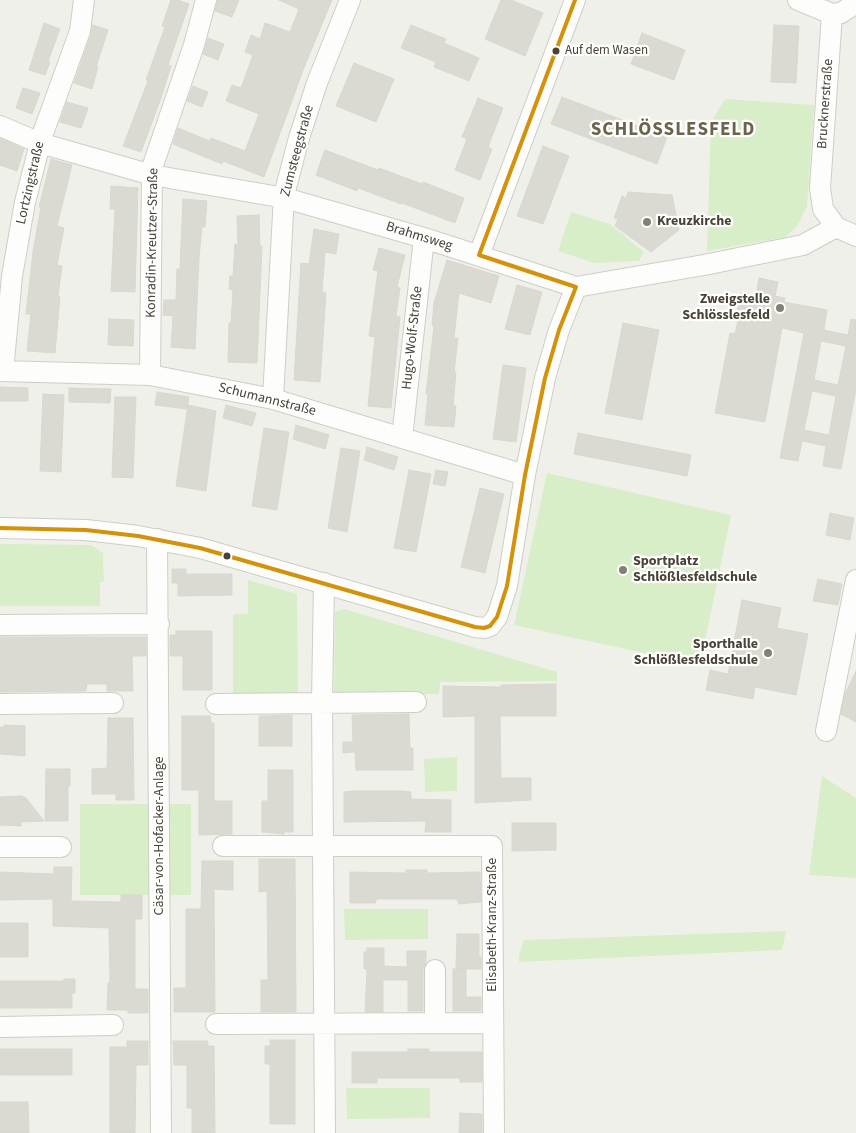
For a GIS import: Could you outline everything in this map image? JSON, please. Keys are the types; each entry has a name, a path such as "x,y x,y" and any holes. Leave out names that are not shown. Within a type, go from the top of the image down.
{"street":[{"name":"Lortzingstraße","path":"1,371 12,276 25,202 40,143 80,31 84,0"},
{"name":"Konradin-Kreutzer-Straße","path":"150,375 152,168 194,45 206,0"},
{"name":"Zumsteegstraße","path":"273,399 285,198 299,138 317,83 350,0"},
{"path":"479,255 576,0"},
{"path":"798,0 832,14 841,13 850,7 855,0"},
{"name":"Brucknerstraße","path":"832,14 820,188 823,209 836,227"},
{"name":"Brahmsweg","path":"0,126 40,143 152,175 285,198 424,238 576,286 704,265 803,245 836,227"},
{"path":"836,227 856,236"},
{"name":"Hugo-Wolf-Straße","path":"402,438 424,238"},
{"path":"0,528 78,530 157,539 200,548 475,627 484,628 490,626 497,617 507,586 525,475 545,378 576,286"},
{"name":"Schumannstraße","path":"1,371 150,375 273,399 525,475"},
{"name":"Cäsar-von-Hofacker-Anlage","path":"157,539 161,1133"},
{"path":"826,732 850,651 856,580"},
{"path":"324,583 322,702 325,1133"},
{"path":"0,625 159,624"},
{"path":"216,704 416,702"},
{"path":"0,704 113,703"},
{"path":"0,847 61,846"},
{"name":"Elisabeth-Kranz-Straße","path":"222,846 492,846 494,1133"},
{"path":"435,970 435,1023"},
{"path":"216,1024 493,1023"},
{"path":"0,1027 113,1025"}],"green space":[{"path":"725,99 814,105 807,206 798,225 786,237 707,251 711,122"},
{"path":"571,212 610,224 644,252 639,261 594,263 558,251"},
{"name":"Sportplatz Schlößlesfeldschule","path":"547,473 731,515 700,665 514,625"},
{"path":"0,544 91,545 103,553 104,582 100,582 100,606 0,606"},
{"path":"248,580 297,594 298,695 233,696 233,614 248,614"},
{"path":"344,609 557,672 557,681 440,682 439,694 334,694 335,612"},
{"path":"457,757 457,791 425,792 424,759"},
{"path":"822,776 856,798 856,878 809,875"},
{"path":"80,804 191,804 191,895 80,895"},
{"path":"344,909 428,909 428,939 345,940"},
{"path":"786,931 782,950 519,962 519,955 524,940"},
{"path":"346,1088 430,1088 430,1118 347,1119"}],"building":[{"path":"171,0 178,0 189,4 168,65 171,66 161,98 141,152 123,146 148,81 146,80 165,27 162,26"},
{"path":"218,0 239,0 232,17 215,11"},
{"path":"279,0 332,0 305,65 264,177 223,161 222,164 173,144 178,128 210,141 211,138 245,151 259,114 226,101 232,85 241,88 253,55 245,52 251,35 260,39 265,23 290,32 299,9"},
{"path":"501,0 511,0 543,13 525,56 485,39"},
{"path":"44,23 60,29 45,75 29,70"},
{"path":"93,25 108,30 96,67 98,67 92,89 74,83"},
{"path":"411,25 446,39 444,43 479,58 469,81 434,67 436,62 401,48"},
{"path":"774,25 799,26 796,83 771,82"},
{"path":"642,33 685,50 674,80 631,64"},
{"path":"208,38 224,44 218,60 203,54"},
{"path":"354,63 394,79 376,122 336,106"},
{"path":"193,86 208,92 202,107 187,101"},
{"path":"23,88 40,93 32,114 16,108"},
{"path":"562,97 667,137 657,164 551,124"},
{"path":"478,98 503,108 488,147 492,149 480,180 455,170 467,139 462,137"},
{"path":"67,102 88,108 81,128 60,122"},
{"path":"0,139 24,149 17,171 0,165"},
{"path":"543,146 569,156 543,224 517,216"},
{"path":"325,150 378,170 379,168 422,184 423,182 464,198 455,223 358,188 357,191 316,175"},
{"path":"51,159 72,165 57,226 64,228 57,265 62,266 58,296 60,297 55,353 27,351 31,314 26,314 33,252 41,207 39,207"},
{"path":"111,186 138,188 135,292 111,291 115,209 110,209"},
{"name":"Kreuzkirche","path":"628,192 672,195 679,230 651,252 615,226 618,219 614,218 622,196 626,198"},
{"path":"183,199 207,201 205,227 202,227 199,258 195,349 171,347 173,316 163,315 164,300 176,300 177,269 180,269"},
{"path":"259,215 260,246 262,246 257,363 228,362 229,323 231,323 233,290 229,289 230,276 233,276 235,244 238,245 237,216"},
{"path":"314,229 339,234 336,254 325,252 322,292 326,293 320,382 294,380 301,263 309,264"},
{"path":"379,248 405,255 397,287 400,288 396,316 400,317 391,408 368,406 375,337 369,336 378,271 373,270"},
{"path":"447,260 499,276 491,303 459,293 454,338 458,338 454,372 456,372 453,406 456,406 454,427 425,425 428,394 426,394 434,326 432,325 434,303"},
{"path":"759,278 778,282 775,296 785,298 784,302 827,310 824,330 848,335 851,319 856,320 856,389 841,469 823,466 826,446 802,441 798,461 780,458 804,333 782,328 765,422 715,413 730,333 735,334 740,312 737,311 741,293 756,296","holes":["821,341 846,346 838,385 814,380","812,391 836,396 829,435 804,430"]},
{"path":"517,285 542,292 530,335 505,329"},
{"path":"109,319 134,320 133,346 108,345"},
{"path":"623,323 659,330 642,420 605,413"},
{"path":"503,365 526,368 516,442 493,439"},
{"path":"0,387 28,388 28,401 0,401"},
{"path":"69,388 111,389 110,403 69,402"},
{"path":"157,392 189,397 187,409 155,405"},
{"path":"43,394 64,395 61,472 40,471"},
{"path":"115,397 136,397 133,478 112,477"},
{"path":"188,405 216,411 206,491 176,486"},
{"path":"226,405 256,413 252,426 223,418"},
{"path":"296,425 329,435 325,449 293,439"},
{"path":"264,428 289,432 277,510 252,506"},
{"path":"578,433 691,455 687,476 574,454"},
{"path":"367,447 398,457 394,470 364,460"},
{"path":"341,448 360,451 347,532 328,528"},
{"path":"409,470 431,474 416,552 394,548"},
{"path":"436,470 448,472 445,486 433,484"},
{"path":"480,488 504,494 485,573 461,567"},
{"path":"830,513 854,518 850,540 826,535"},
{"path":"172,569 186,569 186,574 232,574 232,595 178,596 178,583 172,583"},
{"path":"818,579 842,584 838,605 813,601"},
{"name":"Sporthalle Schlößlesfeldschule","path":"742,600 781,608 777,628 808,634 796,695 755,687 753,699 706,690 710,670 728,674"},
{"path":"176,631 212,631 212,690 183,690 183,656 170,656 170,635 176,635"},
{"path":"0,637 146,637 146,656 132,656 133,691 107,691 107,684 87,684 86,691 0,692"},
{"path":"856,671 856,722 841,714 845,694"},
{"path":"556,684 556,716 500,716 501,778 531,778 531,800 475,803 475,716 443,717 443,686 501,687 501,685"},
{"path":"409,714 410,748 413,748 413,770 356,770 355,752 343,753 343,742 353,742 352,715"},
{"path":"292,715 292,746 259,746 259,716"},
{"path":"182,716 210,716 211,723 214,723 214,801 232,801 232,834 199,835 199,790 182,790"},
{"path":"108,718 133,718 134,800 116,800 116,794 92,794 92,769 107,768"},
{"path":"4,725 25,726 25,756 0,754 0,727 4,727"},
{"path":"46,769 70,769 68,821 45,821"},
{"path":"268,770 293,770 293,832 284,832 284,834 262,832 262,801 268,801"},
{"path":"401,791 411,792 411,799 451,800 451,832 425,832 426,821 344,822 344,792"},
{"path":"21,796 26,798 44,821 21,822 21,826 0,825 0,797"},
{"path":"512,823 556,823 556,850 512,851"},
{"path":"259,859 295,859 296,1012 261,1012 261,980 268,980 267,891 259,892"},
{"path":"202,861 233,861 233,890 214,889 215,1012 174,1012 174,988 186,988 186,909 201,909"},
{"path":"54,867 72,867 71,901 121,902 121,895 142,895 142,919 135,919 135,989 148,989 148,1013 128,1013 128,1010 107,1010 108,983 110,982 109,928 53,926 53,899 0,900 0,872 54,874"},
{"path":"406,870 427,870 427,873 480,872 481,902 459,904 457,899 377,899 375,903 350,903 350,872 406,873"},
{"path":"0,923 28,923 28,957 0,957"},
{"path":"457,934 479,934 481,969 456,969"},
{"path":"367,948 384,948 384,966 407,967 407,951 426,951 426,962 423,970 423,1011 408,1011 408,980 383,980 383,1012 365,1012 367,969 364,969 364,952 367,952"},
{"path":"453,969 466,969 466,997 481,997 481,1011 453,1011"},
{"path":"64,979 75,979 75,993 72,993 72,1008 0,1008 0,981 64,981"},
{"path":"270,1040 295,1040 295,1124 270,1124 270,1064 265,1064 265,1046 270,1046"},
{"path":"127,1041 148,1041 148,1065 136,1065 135,1133 110,1133 110,1047 127,1047"},
{"path":"173,1041 208,1041 208,1046 214,1046 215,1133 192,1133 192,1108 187,1108 187,1065 174,1065"},
{"path":"0,1049 72,1049 72,1075 0,1075"},
{"path":"408,1049 429,1049 429,1052 482,1052 482,1082 460,1082 460,1078 377,1078 377,1083 352,1083 352,1052 408,1052"},
{"path":"0,1102 28,1102 29,1133 0,1133"},
{"path":"460,1113 482,1114 482,1133 459,1133"}],"transit line":[{"path":"0,528 86,530 138,536 200,548 475,627 484,628 490,626 497,617 507,586 525,475 545,378 559,330 576,287 479,255 575,0"}],"place":[{"name":"Auf dem Wasen","path":"556,51"},
{"name":"Kreuzkirche","path":"647,222"},
{"name":"Zweigstelle Schlösslesfeld","path":"780,308"},
{"name":"Sportplatz Schlößlesfeldschule","path":"623,570"},
{"name":"Sporthalle Schlößlesfeldschule","path":"768,653"}],"district":[{"name":"SCHLÖSSLESFELD","path":"673,131"}]}
